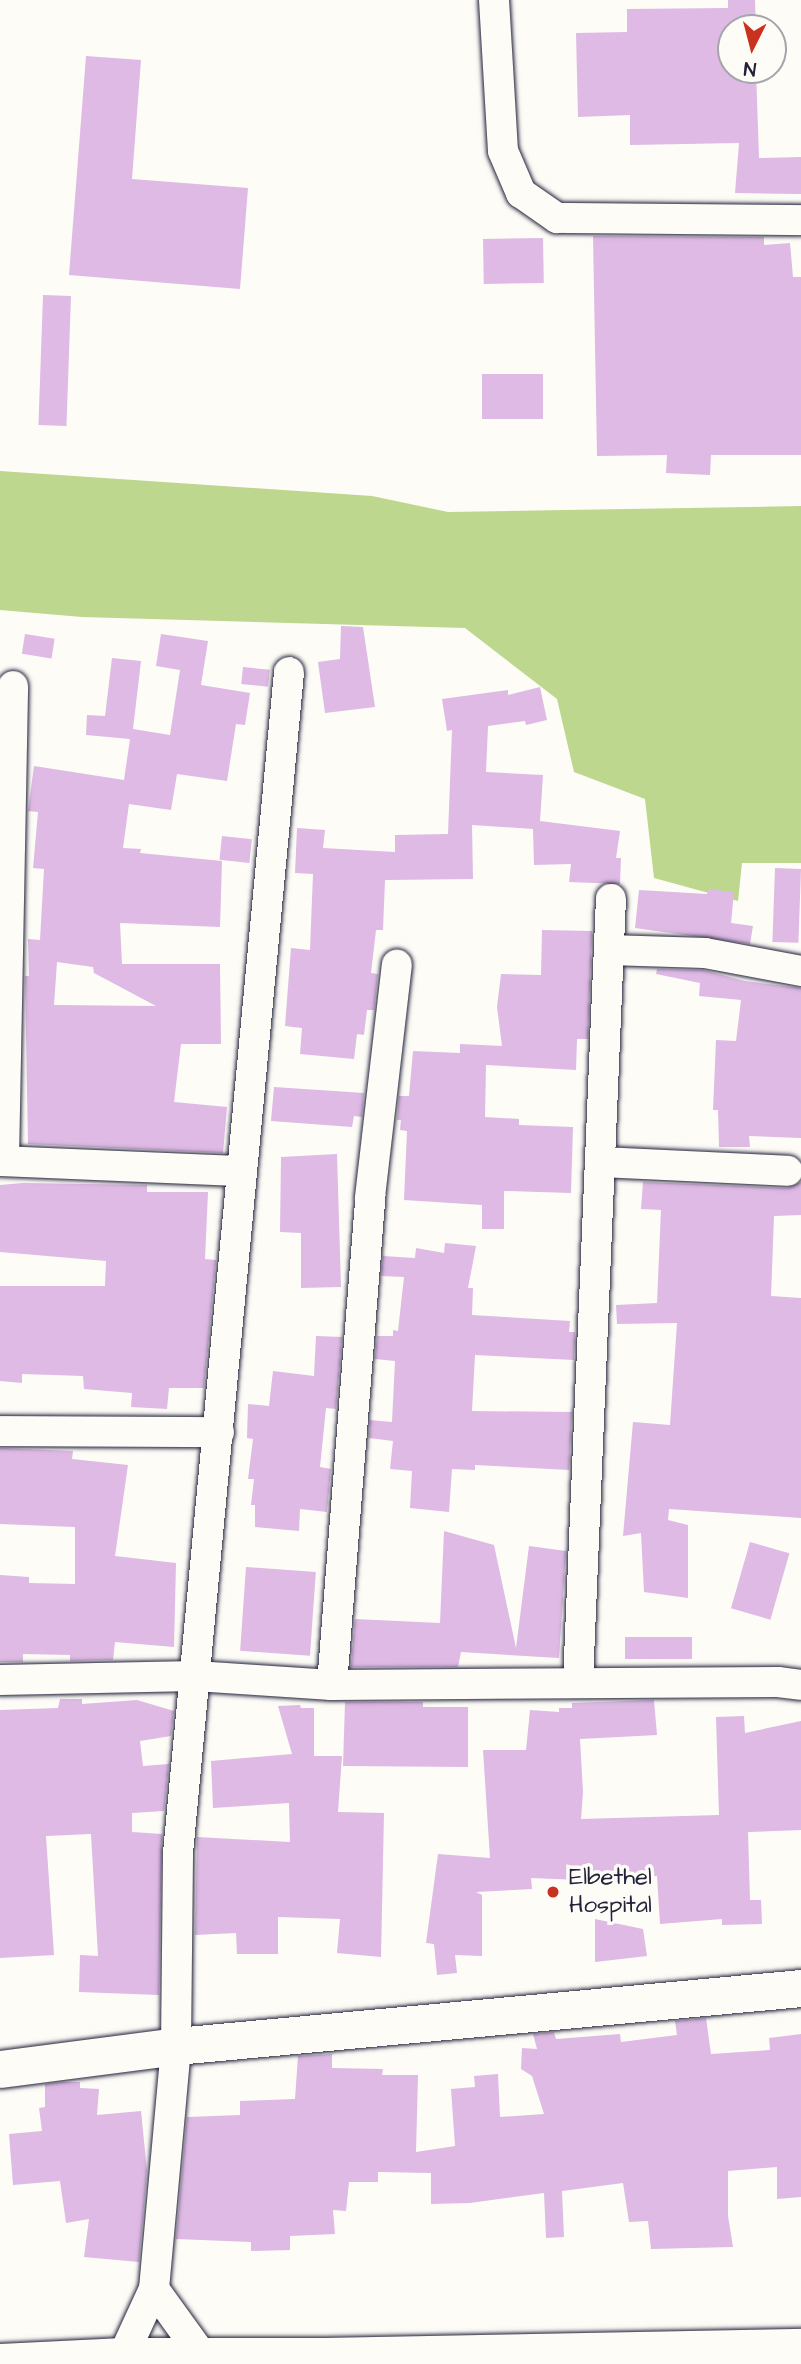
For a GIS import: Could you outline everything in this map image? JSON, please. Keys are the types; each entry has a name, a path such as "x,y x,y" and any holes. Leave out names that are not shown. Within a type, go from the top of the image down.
{"main road":[{"path":"0,2069 176,2039 801,1970"},
{"path":"0,2051 801,1989"},
{"path":"0,2362 123,2356 801,2347"}],"street":[{"path":"494,0 503,151 521,194 557,218 801,220"},
{"path":"123,2356 154,2289 176,2039 178,1853 289,672"},
{"path":"13,686 2,1160 241,1171"},
{"path":"578,1682 611,899"},
{"path":"609,950 705,953 801,971"},
{"path":"332,1685 370,1197 397,965"},
{"path":"600,1162 788,1171"},
{"path":"0,1431 219,1432"},
{"path":"0,1680 195,1676 332,1685 778,1682 801,1685"},
{"path":"154,2289 203,2357"}],"green space":[{"path":"0,471 372,496 448,512 801,506 801,863 742,863 738,901 654,878 645,799 574,772 557,699 465,628 82,617 0,610"}],"building":[{"path":"728,0 755,0 756,14 717,14 717,84 756,84 759,158 801,157 801,194 735,193 739,143 630,145 630,115 578,117 576,33 627,32 627,9 728,8"},
{"path":"86,56 141,60 132,179 248,188 240,289 69,275"},
{"path":"593,236 764,237 764,245 790,243 793,277 801,277 801,455 711,455 710,475 666,473 667,455 597,456"},
{"path":"543,238 544,283 484,284 483,239"},
{"path":"43,295 71,296 66,426 38,425"},
{"path":"482,374 543,374 543,419 482,419"},
{"path":"341,626 363,627 375,707 325,713 318,662 340,659"},
{"path":"25,634 55,639 52,658 22,654"},
{"path":"161,634 208,641 201,685 250,693 245,725 236,724 227,781 177,774 171,810 129,804 123,848 141,849 140,853 222,861 220,927 120,923 122,964 220,964 221,1044 181,1044 174,1102 227,1107 223,1153 28,1144 25,976 29,976 28,939 40,940 44,869 33,868 38,812 28,811 34,766 124,780 130,739 86,735 87,715 105,716 112,658 141,661 133,729 170,735 180,670 156,666","holes":["57,962 93,967 94,973 156,1006 54,1005"]},
{"path":"243,667 270,670 268,687 241,684"},
{"path":"540,687 547,720 526,725 525,721 488,726 486,772 543,775 540,821 620,831 616,858 621,858 620,884 569,882 571,864 534,865 533,829 472,825 473,879 385,880 383,930 376,930 371,973 378,974 374,1010 367,1010 364,1035 357,1034 354,1059 300,1054 302,1028 285,1026 291,948 310,950 313,874 295,873 297,828 325,830 323,848 395,852 395,835 448,834 452,730 447,731 442,699 508,690 508,695"},
{"path":"222,836 252,839 249,863 219,860"},
{"path":"775,868 801,869 798,943 772,942"},
{"path":"708,889 734,892 731,923 753,926 750,944 635,928 639,890 707,894"},
{"path":"542,930 592,931 588,1039 577,1039 576,1070 486,1065 485,1117 519,1119 519,1125 573,1127 571,1193 504,1191 504,1229 482,1229 482,1205 404,1200 407,1131 400,1130 401,1120 397,1120 399,1096 409,1096 413,1051 460,1053 460,1044 502,1046 497,1007 501,974 541,975"},
{"path":"657,969 703,970 745,981 801,988 801,1138 749,1136 750,1147 719,1147 718,1110 713,1110 716,1040 736,1041 741,1000 699,996 700,983 656,974"},
{"path":"274,1087 364,1093 362,1117 354,1116 352,1127 271,1121"},
{"path":"337,1154 341,1287 301,1288 301,1233 280,1232 281,1157"},
{"path":"643,1182 787,1188 801,1182 801,1215 774,1216 771,1296 801,1298 801,1518 669,1509 668,1520 688,1525 688,1598 644,1592 641,1533 623,1536 633,1422 670,1425 677,1323 617,1324 616,1305 657,1303 661,1210 641,1209"},
{"path":"0,1185 147,1185 147,1192 208,1192 205,1259 216,1260 204,1388 169,1388 167,1409 131,1407 132,1393 84,1389 83,1376 22,1374 22,1383 0,1381 0,1286 105,1286 106,1261 0,1252"},
{"path":"445,1243 476,1246 468,1288 473,1288 472,1315 570,1321 569,1332 575,1332 574,1360 475,1355 472,1411 572,1412 569,1470 475,1465 475,1470 452,1469 449,1512 410,1508 412,1471 390,1469 393,1441 369,1438 370,1420 392,1422 395,1361 375,1359 377,1336 393,1336 393,1330 398,1331 404,1277 381,1276 383,1256 415,1258 416,1248 444,1253"},
{"path":"316,1336 342,1337 336,1409 326,1408 320,1467 331,1469 327,1512 300,1509 299,1531 255,1527 255,1505 251,1505 254,1479 248,1479 253,1439 247,1438 248,1404 269,1406 273,1371 314,1376"},
{"path":"0,1448 73,1451 72,1459 128,1465 115,1556 176,1563 174,1647 115,1642 113,1660 70,1661 70,1655 23,1654 23,1662 0,1662 0,1575 29,1577 29,1583 75,1584 75,1527 0,1524"},
{"path":"444,1531 494,1545 516,1648 529,1546 566,1551 559,1658 461,1652 458,1667 351,1667 355,1619 440,1623"},
{"path":"750,1542 789,1553 770,1620 731,1608"},
{"path":"246,1567 316,1572 310,1656 240,1651"},
{"path":"625,1637 692,1637 692,1659 625,1659"},
{"path":"60,1699 82,1699 82,1704 137,1700 174,1711 171,1736 140,1741 143,1766 169,1764 164,1811 132,1813 132,1832 162,1834 159,1995 79,1992 80,1955 98,1956 91,1834 46,1836 54,1955 0,1958 0,1710 58,1708"},
{"path":"654,1700 657,1735 580,1739 583,1792 581,1819 719,1815 716,1717 744,1716 745,1733 801,1721 801,1830 748,1832 750,1900 761,1900 762,1924 722,1925 722,1919 660,1924 657,1876 603,1881 531,1878 532,1889 476,1892 482,1895 482,1956 455,1955 457,1973 437,1975 434,1944 426,1943 438,1854 490,1858 483,1750 526,1750 530,1710 559,1712 559,1708 572,1708 572,1703"},
{"path":"345,1702 423,1702 423,1707 468,1707 468,1767 343,1766"},
{"path":"300,1705 301,1708 314,1708 314,1756 342,1756 338,1812 384,1813 381,1957 337,1953 340,1919 278,1917 278,1954 237,1954 236,1933 195,1935 197,1837 290,1842 289,1803 213,1808 211,1761 292,1754 278,1706"},
{"path":"595,1919 643,1929 647,1956 595,1962"},
{"path":"706,2018 711,2054 770,2050 769,2038 801,2034 801,2197 777,2199 777,2167 728,2171 728,2216 733,2247 651,2249 648,2221 629,2222 623,2183 562,2191 564,2237 546,2238 544,2193 470,2203 431,2204 431,2173 378,2172 378,2182 349,2182 346,2211 333,2210 335,2234 290,2236 290,2250 251,2251 251,2242 176,2239 187,2117 240,2115 240,2101 295,2099 298,2056 332,2054 332,2068 383,2069 382,2075 418,2075 416,2152 455,2146 451,2089 475,2087 474,2076 498,2074 500,2117 544,2114 532,2076 521,2069 522,2048 537,2049 533,2034 554,2032 556,2039 620,2034 621,2042 677,2035 675,2021"},
{"path":"80,2082 80,2088 99,2089 97,2115 141,2111 147,2171 139,2262 84,2257 89,2219 66,2223 60,2181 13,2185 9,2134 42,2131 39,2108 45,2107 45,2084"}],"place":[{"name":"Elbethel Hospital","path":"553,1892"}]}
